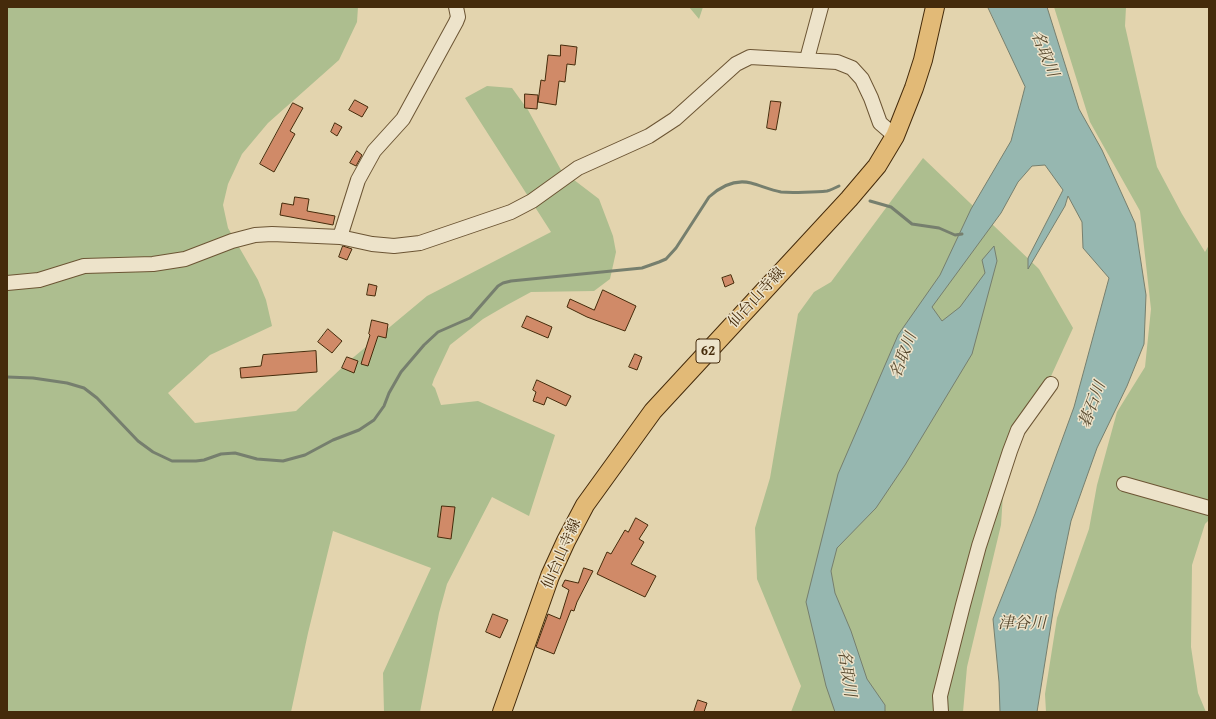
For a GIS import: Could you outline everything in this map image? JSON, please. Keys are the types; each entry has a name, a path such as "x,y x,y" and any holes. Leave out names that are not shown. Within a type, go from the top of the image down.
{"main road":[{"name":"仙台山寺線","path":"502,712 550,576 585,504 654,411 849,199 877,166 894,136 914,88 923,60 935,7"}],"street":[{"path":"340,237 358,180 374,151 403,119 442,45 456,22 458,17 456,7"},
{"path":"806,59 820,7"},
{"path":"7,283 39,280 84,266 101,264 131,266 185,259 232,240 255,235 272,234 340,237 372,244 394,246 420,243 511,212 532,201 578,168 649,136 675,119 736,64 750,57 806,59 837,62 852,68 862,79 880,123 894,136"},
{"path":"941,712 940,696 963,605 979,546 1010,451 1018,430 1051,384"},
{"path":"1124,484 1209,508"}],"green space":[{"path":"7,7 358,7 357,22 339,60 268,123 242,154 228,184 223,205 228,228 258,280 266,300 272,326 210,355 168,393 195,423 296,411 349,361 427,296 551,232 465,98 487,86 512,88 528,110 561,170 599,199 613,236 616,252 610,279 594,291 531,292 507,305 483,319 450,345 434,379 432,385 435,388 441,405 478,401 555,435 529,516 492,497 447,584 439,613 420,712 384,712 383,673 431,568 333,531 308,633 291,712 7,712"},
{"path":"689,7 703,7 699,19"},
{"path":"1054,7 1126,7 1125,26 1157,167 1182,214 1205,252 1209,245 1209,520 1205,524 1192,565 1191,647 1198,693 1206,712 1046,712 1045,694 1057,618 1089,529 1097,485 1117,412 1145,367 1151,309 1140,211 1090,122"},
{"path":"923,158 1039,269 1073,328 1004,479 1001,525 967,667 963,712 791,712 801,686 757,579 755,528 770,478 798,314 814,292 831,282"}],"water":[{"path":"988,7 1047,7 1079,109 1102,150 1135,223 1146,295 1144,344 1127,386 1097,448 1071,521 1056,593 1037,712 1000,712 999,682 993,619 1035,514 1074,407 1109,278 1083,248 1082,222 1068,196 1065,206 1028,269 1028,258 1063,190 1045,165 1032,166 1018,182 1001,213 932,307 942,321 960,307 985,273 982,260 994,246 997,261 972,354 905,465 876,508 837,548 831,571 835,593 851,631 867,679 885,705 885,712 835,712 826,686 806,602 838,474 898,335 940,275 971,209 1011,141 1025,87"}],"building":[{"path":"561,45 577,47 575,65 567,64 565,82 559,81 556,105 538,102 541,80 545,81 548,55 560,56"},
{"path":"525,94 538,95 537,109 525,108"},
{"path":"355,100 368,107 362,117 349,110"},
{"path":"771,101 781,102 776,130 767,128"},
{"path":"293,103 303,108 290,131 295,134 274,172 260,164"},
{"path":"335,123 342,127 337,136 331,132"},
{"path":"357,151 362,155 356,166 350,163"},
{"path":"295,197 309,199 307,211 335,216 333,225 280,215 282,203 293,205"},
{"path":"343,246 352,249 347,260 339,257"},
{"path":"731,275 734,283 725,287 722,278"},
{"path":"369,284 377,286 375,296 367,295"},
{"path":"603,290 636,306 625,331 587,317 567,307 570,299 594,310"},
{"path":"527,316 552,327 548,338 522,327"},
{"path":"372,320 388,324 386,338 378,336 368,366 361,364 370,335"},
{"path":"328,329 342,341 332,353 318,342"},
{"path":"316,351 317,372 241,378 240,368 261,366 263,355"},
{"path":"635,354 642,357 637,370 629,367"},
{"path":"347,357 358,361 354,373 342,368"},
{"path":"537,380 571,396 566,406 547,397 544,405 533,401 536,392 533,390"},
{"path":"442,506 455,507 451,539 438,537"},
{"path":"636,518 648,525 639,539 644,542 631,564 656,576 645,597 597,574 607,552 611,554 625,530 628,532"},
{"path":"584,568 593,571 574,611 571,610 554,654 536,647 548,614 560,619 569,590 562,586 565,580 578,583"},
{"path":"493,614 508,620 500,638 486,632"},
{"path":"698,700 707,703 704,712 694,712"}],"waterway":[{"path":"7,377 33,378 67,383 84,388 97,398 138,441 153,452 172,461 204,460 221,454 235,453 257,459 283,461 305,455 333,440 359,430 374,420 384,406 389,393 401,372 424,345 438,332 470,318 498,286 503,283 642,268 666,259 676,248 709,197 728,184 745,182 781,192 827,191 839,186"},
{"path":"870,201 891,207 912,224 939,228 955,235 962,234"}],"water label":[{"name":"名取川","path":"1044,54"},
{"name":"名取川","path":"904,356"},
{"name":"碁石川","path":"1093,405"},
{"name":"津谷川","path":"1022,624"},
{"name":"名取川","path":"846,673"}]}
